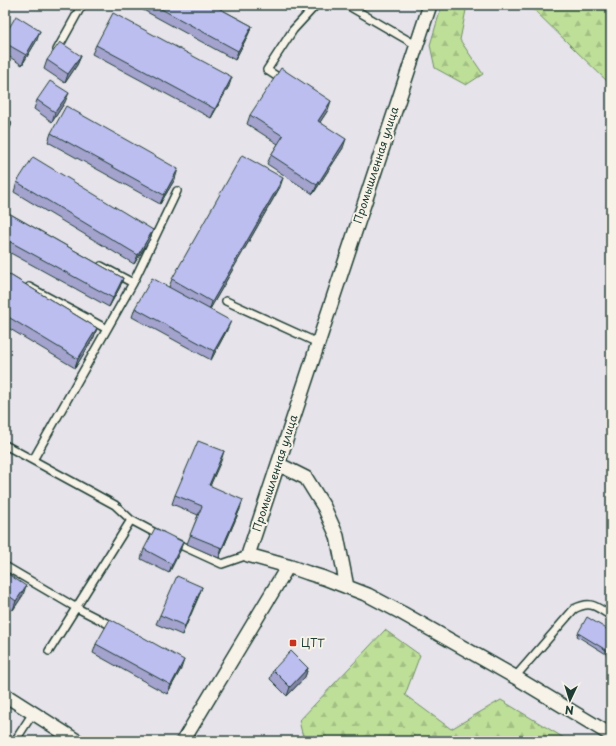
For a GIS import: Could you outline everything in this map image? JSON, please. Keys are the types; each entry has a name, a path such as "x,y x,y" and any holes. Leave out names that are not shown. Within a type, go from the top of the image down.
{"street":[{"name":"Промышленная улица","path":"248,555 430,5"},
{"path":"278,464 306,478 324,507 337,536 347,587"},
{"path":"248,555 288,566 368,595 516,677 611,735"},
{"path":"183,741 288,566"},
{"path":"5,695 77,741"}],"lane":[{"path":"56,51 82,5"},
{"path":"292,84 278,78 266,70 293,30 316,5"},
{"path":"347,5 416,45"},
{"path":"33,460 132,283 177,191"},
{"path":"92,261 132,283"},
{"path":"25,285 107,329"},
{"path":"226,301 318,343"},
{"path":"5,445 115,505 131,520 154,533 222,564 248,555"},
{"path":"49,651 75,607 131,520"},
{"path":"5,566 75,607 122,631"},
{"path":"516,677 574,609 583,604 592,604 611,616"},
{"path":"15,741 33,713"}],"green space":[{"path":"442,5 467,5 460,40 483,74 466,85 435,68 430,45"},
{"path":"529,5 611,5 611,85"},
{"path":"385,630 420,655 405,695 451,729 501,700 569,741 304,741 299,721"}],"building":[{"path":"154,5 213,5 252,26 238,51"},
{"path":"113,13 232,77 215,109 96,45"},
{"path":"16,16 40,31 26,55 5,43 5,35"},
{"path":"60,42 81,56 68,74 47,60"},
{"path":"281,68 331,101 318,121 346,139 317,185 271,155 283,136 250,115"},
{"path":"5,77 8,79 5,86"},
{"path":"50,81 69,93 55,112 37,100"},
{"path":"66,106 178,169 164,195 51,133"},
{"path":"242,155 283,178 212,302 172,279"},
{"path":"33,157 153,230 138,255 17,182"},
{"path":"5,211 123,278 113,298 5,239"},
{"path":"5,272 97,328 78,359 5,315"},
{"path":"152,278 231,321 214,351 135,308"},
{"path":"198,441 224,451 209,485 243,500 222,548 190,535 202,506 175,495"},
{"path":"155,528 183,542 172,564 144,549"},
{"path":"5,572 26,586 16,601 5,593"},
{"path":"177,576 202,587 185,626 160,615"},
{"path":"587,617 610,631 611,629 611,653 578,633"},
{"path":"110,619 184,660 171,685 96,644"},
{"path":"291,651 308,668 290,687 273,670"}],"place":[{"name":"ЦТТ","path":"293,643"}]}
